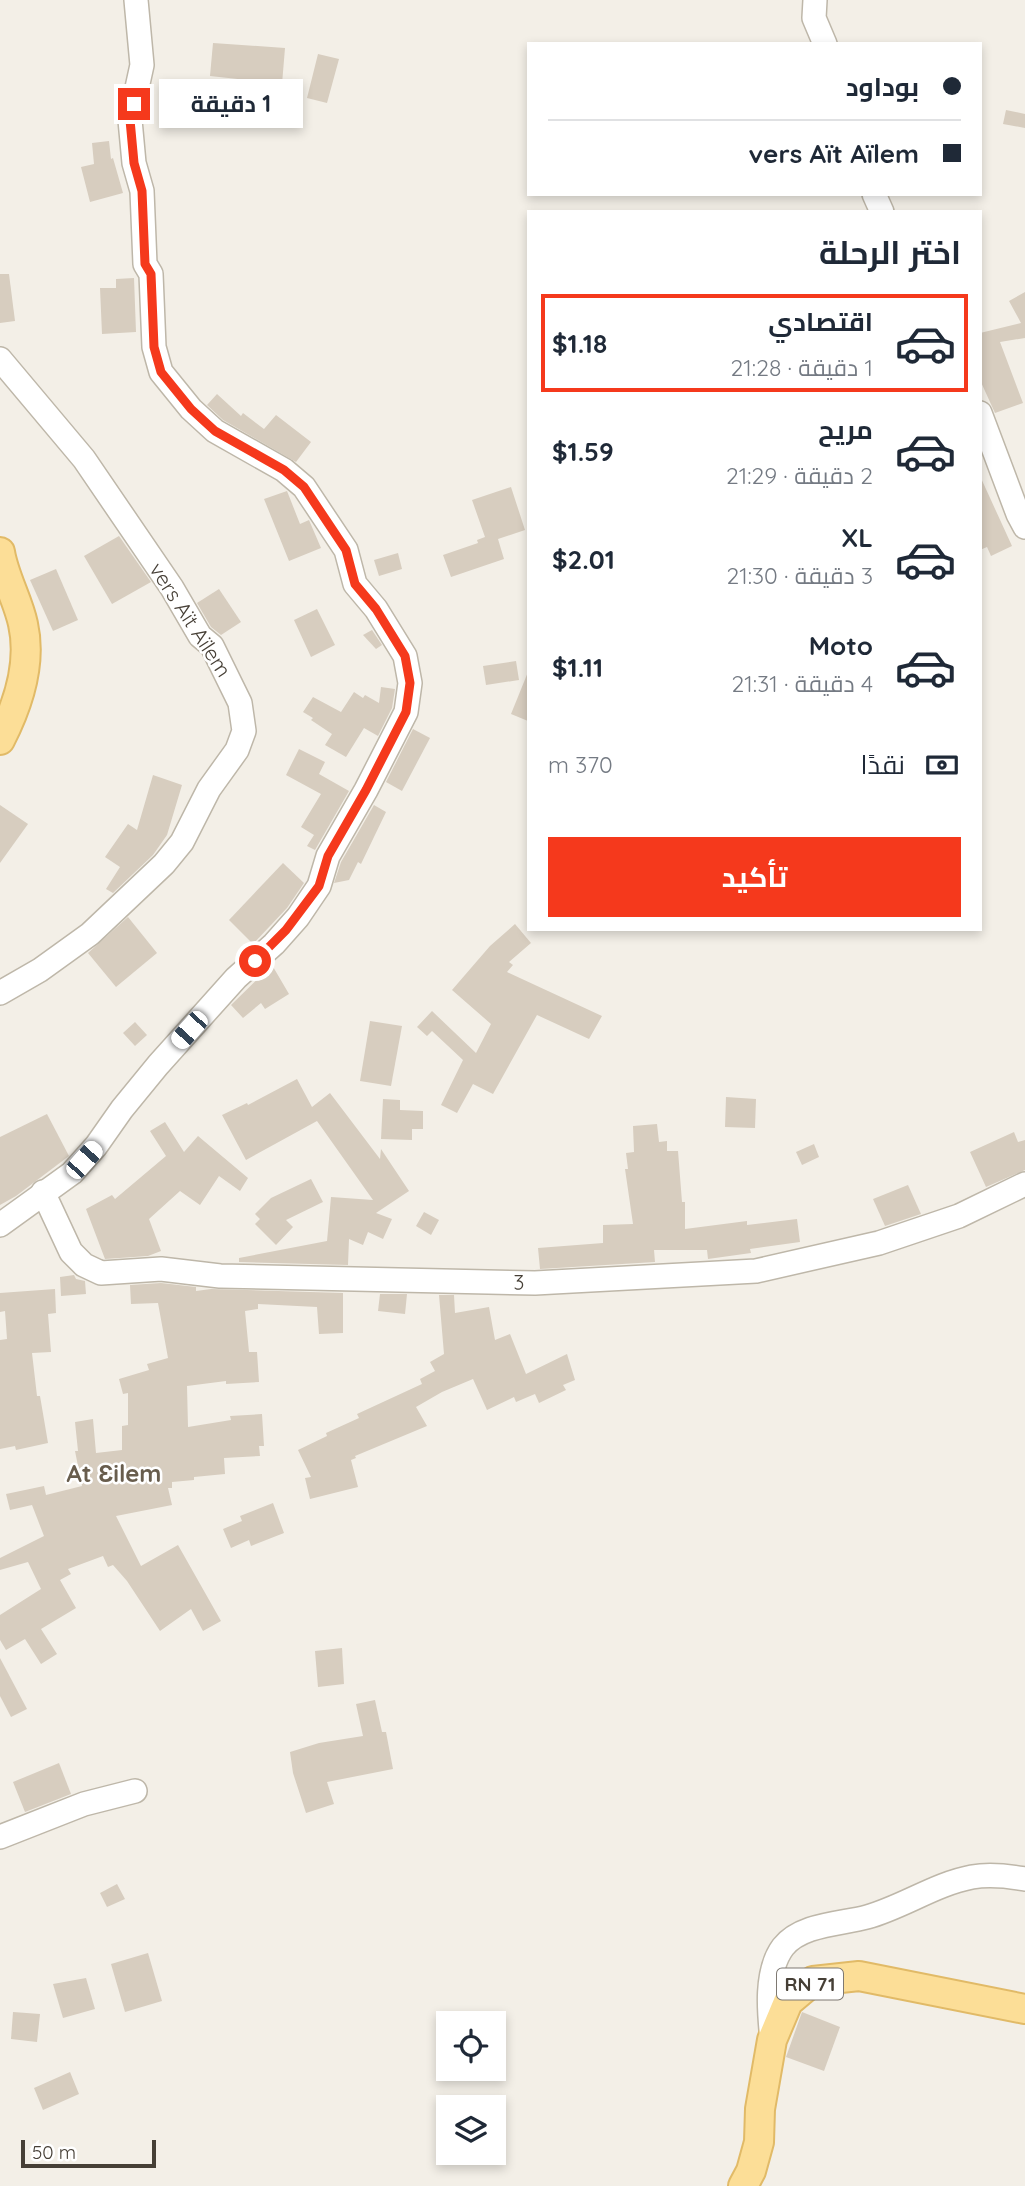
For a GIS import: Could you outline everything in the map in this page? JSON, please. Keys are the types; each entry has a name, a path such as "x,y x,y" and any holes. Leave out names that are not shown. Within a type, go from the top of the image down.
{"main road":[{"path":"0,552 23,623 26,650 22,684 10,721 0,740"},
{"name":"RN 71","path":"743,2186 751,2171 759,2141 760,2109 772,2040 782,2012 796,1994 813,1981 859,1976 1025,2010"}],"street":[{"path":"0,1225 72,1173 158,1065 236,978 274,944 298,916 319,886 328,856 406,712 410,683 405,656 376,609 355,584 346,550 304,487 284,470 215,431 191,409 161,372 154,347 151,274 145,264 142,191 134,163 130,120 142,65 136,0"},
{"path":"815,0 814,18 824,42"},
{"name":"vers Aït Aïlem","path":"0,359 84,459 172,587 200,636 212,646 240,703 244,731 237,750 209,789 182,842 164,864 90,934 40,970 0,993"},
{"path":"982,418 1025,527"},
{"name":"3","path":"43,1192 71,1252 84,1265 101,1273 161,1269 220,1276 535,1283 756,1271 879,1243 959,1216 1025,1184"},
{"path":"0,1837 84,1804 135,1791"},
{"path":"772,2040 769,1993 778,1957 784,1945 795,1936 875,1914 944,1885 972,1877 1025,1879"}],"building":[{"path":"213,43 285,48 282,84 210,76"},
{"path":"318,54 339,59 327,103 307,98"},
{"path":"1006,110 1025,114 1025,128 1003,124"},
{"path":"109,141 111,159 113,158 123,193 90,202 81,167 94,164 92,143"},
{"path":"0,274 9,274 15,321 0,323"},
{"path":"134,278 136,332 102,334 100,288 116,288 116,279"},
{"path":"1025,292 1025,338 1000,342 1023,403 995,413 982,384 982,333 1021,323 1009,301"},
{"path":"217,394 241,416 243,413 264,429 276,415 311,442 296,462 223,420 207,405"},
{"path":"982,480 1012,546 991,556 987,547 982,549"},
{"path":"511,487 525,530 498,539 504,559 451,577 443,555 478,543 477,540 485,537 472,500"},
{"path":"287,491 300,524 309,520 321,548 289,561 264,499"},
{"path":"119,536 151,582 112,604 84,556"},
{"path":"398,553 402,569 379,576 374,560"},
{"path":"56,569 78,620 53,631 30,580"},
{"path":"219,589 241,622 221,635 211,627 197,603"},
{"path":"317,609 335,645 311,657 294,620"},
{"path":"372,630 382,645 376,649 363,635"},
{"path":"516,661 519,680 486,685 483,666"},
{"path":"527,674 527,721 511,714"},
{"path":"381,687 395,689 392,708 378,736 364,728 346,757 325,745 332,734 303,712 313,697 341,712 354,692 379,703"},
{"path":"413,729 430,738 402,791 386,782"},
{"path":"299,749 325,762 319,774 349,791 315,850 307,846 314,835 301,827 321,794 286,775"},
{"path":"153,775 182,785 167,835 153,855 113,893 106,889 120,867 105,857 128,824 137,830"},
{"path":"0,805 28,824 0,863"},
{"path":"374,805 386,812 361,864 358,862 349,880 334,883 341,862"},
{"path":"283,863 304,883 287,908 253,944 229,920"},
{"path":"128,917 157,953 116,987 88,953"},
{"path":"515,924 531,943 509,962 513,965 507,972 602,1016 589,1039 537,1015 493,1094 473,1084 457,1113 441,1105 463,1060 432,1031 427,1036 417,1027 432,1011 476,1053 491,1024 452,990 490,946"},
{"path":"272,965 289,994 265,1009 261,1003 243,1018 231,1005"},
{"path":"370,1021 402,1026 391,1086 360,1081"},
{"path":"135,1022 147,1035 135,1046 123,1033"},
{"path":"297,1079 312,1107 330,1093 380,1159 381,1149 409,1191 376,1213 392,1219 383,1239 368,1232 363,1245 349,1239 348,1265 239,1262 239,1258 327,1241 331,1197 373,1200 317,1121 246,1160 222,1115 247,1103 248,1105"},
{"path":"726,1097 756,1099 755,1128 725,1127"},
{"path":"383,1099 400,1100 400,1110 423,1111 423,1129 412,1129 412,1140 381,1139"},
{"path":"47,1114 69,1156 0,1205 0,1137"},
{"path":"165,1122 184,1152 198,1136 248,1178 240,1191 219,1176 200,1205 180,1191 149,1219 161,1251 148,1256 105,1259 86,1209 112,1195 115,1199 166,1156 150,1131"},
{"path":"657,1124 659,1142 667,1141 667,1151 678,1151 682,1202 685,1202 685,1229 747,1221 747,1225 797,1219 800,1242 750,1249 751,1253 708,1259 707,1250 654,1250 655,1262 540,1269 538,1248 603,1243 603,1225 633,1224 625,1169 628,1169 626,1153 634,1152 633,1126"},
{"path":"1014,1132 1018,1142 1025,1140 1025,1170 986,1187 970,1152"},
{"path":"814,1144 819,1157 802,1165 796,1152"},
{"path":"311,1179 323,1202 286,1220 293,1227 276,1245 255,1224 260,1219 255,1214 271,1198"},
{"path":"908,1185 921,1214 885,1226 873,1199"},
{"path":"424,1212 439,1220 431,1235 416,1226"},
{"path":"74,1275 76,1279 85,1281 86,1294 61,1296 60,1277"},
{"path":"161,1283 196,1287 196,1291 211,1289 343,1293 343,1333 319,1334 317,1307 258,1304 258,1309 245,1311 249,1352 257,1352 259,1382 226,1384 226,1381 187,1386 188,1427 231,1420 230,1416 262,1414 264,1446 259,1446 260,1456 224,1458 225,1474 172,1482 172,1488 168,1488 172,1505 116,1516 141,1566 178,1545 221,1621 203,1631 191,1609 160,1631 127,1581 113,1565 108,1567 103,1556 68,1569 71,1574 60,1580 76,1608 41,1629 57,1654 41,1664 25,1639 6,1650 0,1640 0,1615 41,1589 28,1562 0,1570 0,1558 44,1536 32,1505 10,1510 6,1494 44,1486 46,1495 82,1486 75,1451 78,1451 75,1422 93,1419 96,1453 122,1450 122,1426 128,1425 128,1393 123,1394 119,1379 149,1370 147,1364 168,1358 158,1303 131,1304 130,1285"},
{"path":"55,1289 56,1313 48,1314 51,1352 32,1353 37,1396 40,1396 48,1443 16,1450 15,1446 0,1449 0,1340 7,1339 5,1311 0,1312 0,1293"},
{"path":"380,1294 407,1294 405,1314 378,1311"},
{"path":"439,1295 454,1295 455,1313 489,1307 495,1340 510,1334 526,1374 567,1354 575,1380 563,1385 566,1390 539,1403 535,1394 516,1402 514,1397 487,1410 473,1379 442,1392 416,1407 427,1426 351,1460 358,1487 310,1499 305,1478 311,1477 298,1450 359,1418 357,1414 422,1384 420,1379 435,1371 430,1362 444,1354"},
{"path":"273,1503 284,1533 251,1546 249,1540 231,1548 223,1529 242,1521 240,1516"},
{"path":"342,1648 344,1684 318,1687 315,1651"},
{"path":"0,1658 27,1709 11,1717 0,1696"},
{"path":"375,1700 382,1732 386,1732 393,1769 327,1782 334,1804 306,1813 293,1773 290,1752 319,1743 363,1736 356,1704"},
{"path":"59,1763 71,1794 25,1812 13,1782"},
{"path":"117,1884 125,1899 107,1907 100,1893"},
{"path":"148,1953 162,2001 125,2012 111,1964"},
{"path":"86,1978 95,2009 63,2018 53,1984"},
{"path":"13,2012 40,2014 37,2042 11,2039"},
{"path":"802,2012 840,2027 824,2071 786,2057"},
{"path":"70,2072 79,2094 43,2110 34,2088"}],"district":[{"name":"At Ɛilem","path":"114,1474"}],"route":[{"path":"134,104 130,120 134,163 142,191 145,264 151,274 154,347 161,372 191,409 215,431 261,455 304,487 346,550 355,584 376,609 405,656 410,683 406,712 328,856 319,886 298,916 255,961"}]}
